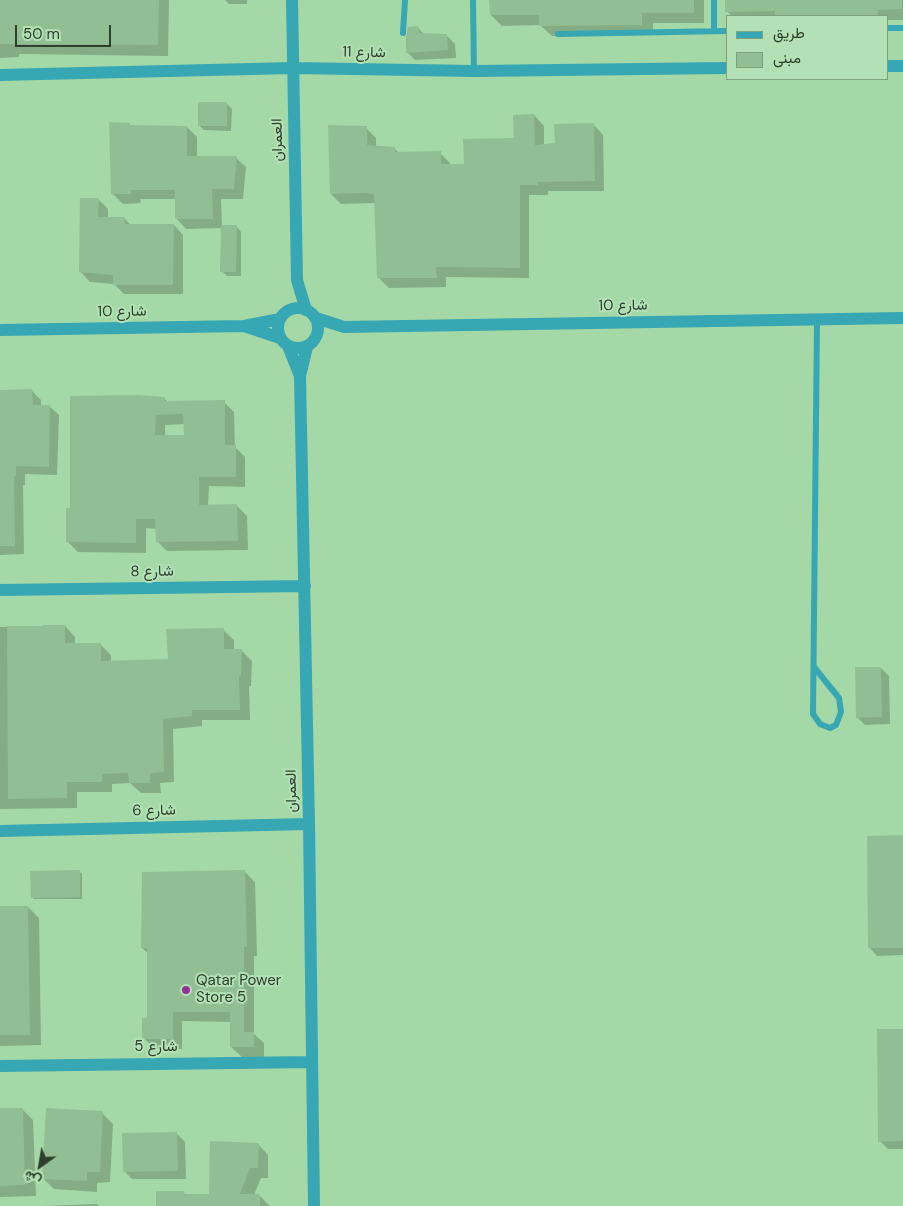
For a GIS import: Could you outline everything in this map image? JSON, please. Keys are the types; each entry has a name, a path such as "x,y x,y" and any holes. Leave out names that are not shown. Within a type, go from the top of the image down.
{"street":[{"name":"العمران","path":"283,315 296,280 292,0"},
{"path":"888,66 903,66"},
{"name":"شارع 11","path":"0,76 293,68 474,71 726,68"},
{"name":"العمران","path":"296,280 311,314"},
{"path":"300,308 311,314 318,324 312,343 294,348 284,342 277,328 283,315 300,308"},
{"name":"شارع 10","path":"311,314 344,327 903,318"},
{"name":"شارع 10","path":"0,330 244,326 283,315"},
{"name":"شارع 10","path":"244,326 284,342"},
{"name":"شارع 10","path":"312,343 344,327"},
{"name":"العمران","path":"284,342 300,376"},
{"name":"العمران","path":"312,343 300,376 314,1206"},
{"name":"شارع 8","path":"0,590 305,586"},
{"name":"شارع 6","path":"0,830 309,824"},
{"name":"شارع 5","path":"0,1066 312,1062"}],"lane":[{"path":"403,33 405,0"},
{"path":"473,0 474,71"},
{"path":"714,0 714,31"},
{"path":"888,28 903,28"},
{"path":"558,34 726,31"},
{"path":"814,667 839,698 841,712 836,725 830,728 820,724 812,714 817,320"}],"shaded area":[{"path":"0,0 903,0 903,1206 0,1206"}],"building":[{"path":"0,0 159,0 158,45 0,44"},
{"path":"489,0 694,0 694,13 642,13 642,25 539,26 539,15 490,15"},
{"path":"725,0 902,0 902,9 878,10 878,15 775,15 775,11 725,12"},
{"path":"418,26 419,33 447,34 448,50 406,53 408,27"},
{"path":"198,102 227,102 227,126 198,126"},
{"path":"534,114 535,145 555,143 554,124 594,123 595,181 538,182 538,185 520,185 520,268 436,267 437,278 377,278 374,194 330,194 328,125 367,126 367,145 395,147 395,152 441,151 441,164 464,164 463,139 514,138 513,115"},
{"path":"109,122 130,123 130,125 187,126 187,156 237,156 234,189 212,189 213,219 175,219 175,190 131,190 131,194 111,194"},
{"path":"80,198 99,198 98,217 124,217 125,224 174,224 173,285 113,285 113,275 79,272"},
{"path":"221,225 237,225 236,272 220,272"},
{"path":"32,389 33,405 50,405 49,467 16,466 16,476 14,476 15,546 0,546 0,390"},
{"path":"138,395 165,397 165,401 225,400 225,445 236,445 236,477 199,477 199,505 237,504 238,541 156,542 155,519 136,519 136,543 66,542 66,508 70,508 70,396","holes":["183,414 184,435 155,435 156,415"]},
{"path":"65,625 65,643 101,643 101,661 168,659 166,629 224,628 224,649 242,649 241,676 239,676 240,710 192,710 192,716 163,719 164,772 150,773 150,783 129,783 128,773 102,774 102,782 67,782 67,798 8,799 7,626"},
{"path":"855,667 881,667 882,717 856,718"},
{"path":"903,835 903,948 868,948 867,836"},
{"path":"80,870 80,897 31,898 30,871"},
{"path":"245,870 247,947 244,947 244,1032 254,1032 254,1047 230,1047 230,1012 173,1012 173,1039 142,1039 142,1018 147,1018 147,948 141,948 142,872"},
{"path":"0,906 28,906 30,1035 0,1035"},
{"path":"877,1029 903,1029 903,1141 878,1142"},
{"path":"0,1108 23,1108 25,1185 0,1186"},
{"path":"46,1108 103,1111 100,1172 87,1172 87,1181 42,1179"},
{"path":"177,1132 178,1171 123,1172 122,1133"},
{"path":"210,1141 259,1143 258,1168 250,1168 240,1194 260,1194 260,1206 156,1206 156,1191 184,1191 184,1194 209,1194"}],"place":[{"name":"Qatar Power Store 5","path":"186,990"}]}
